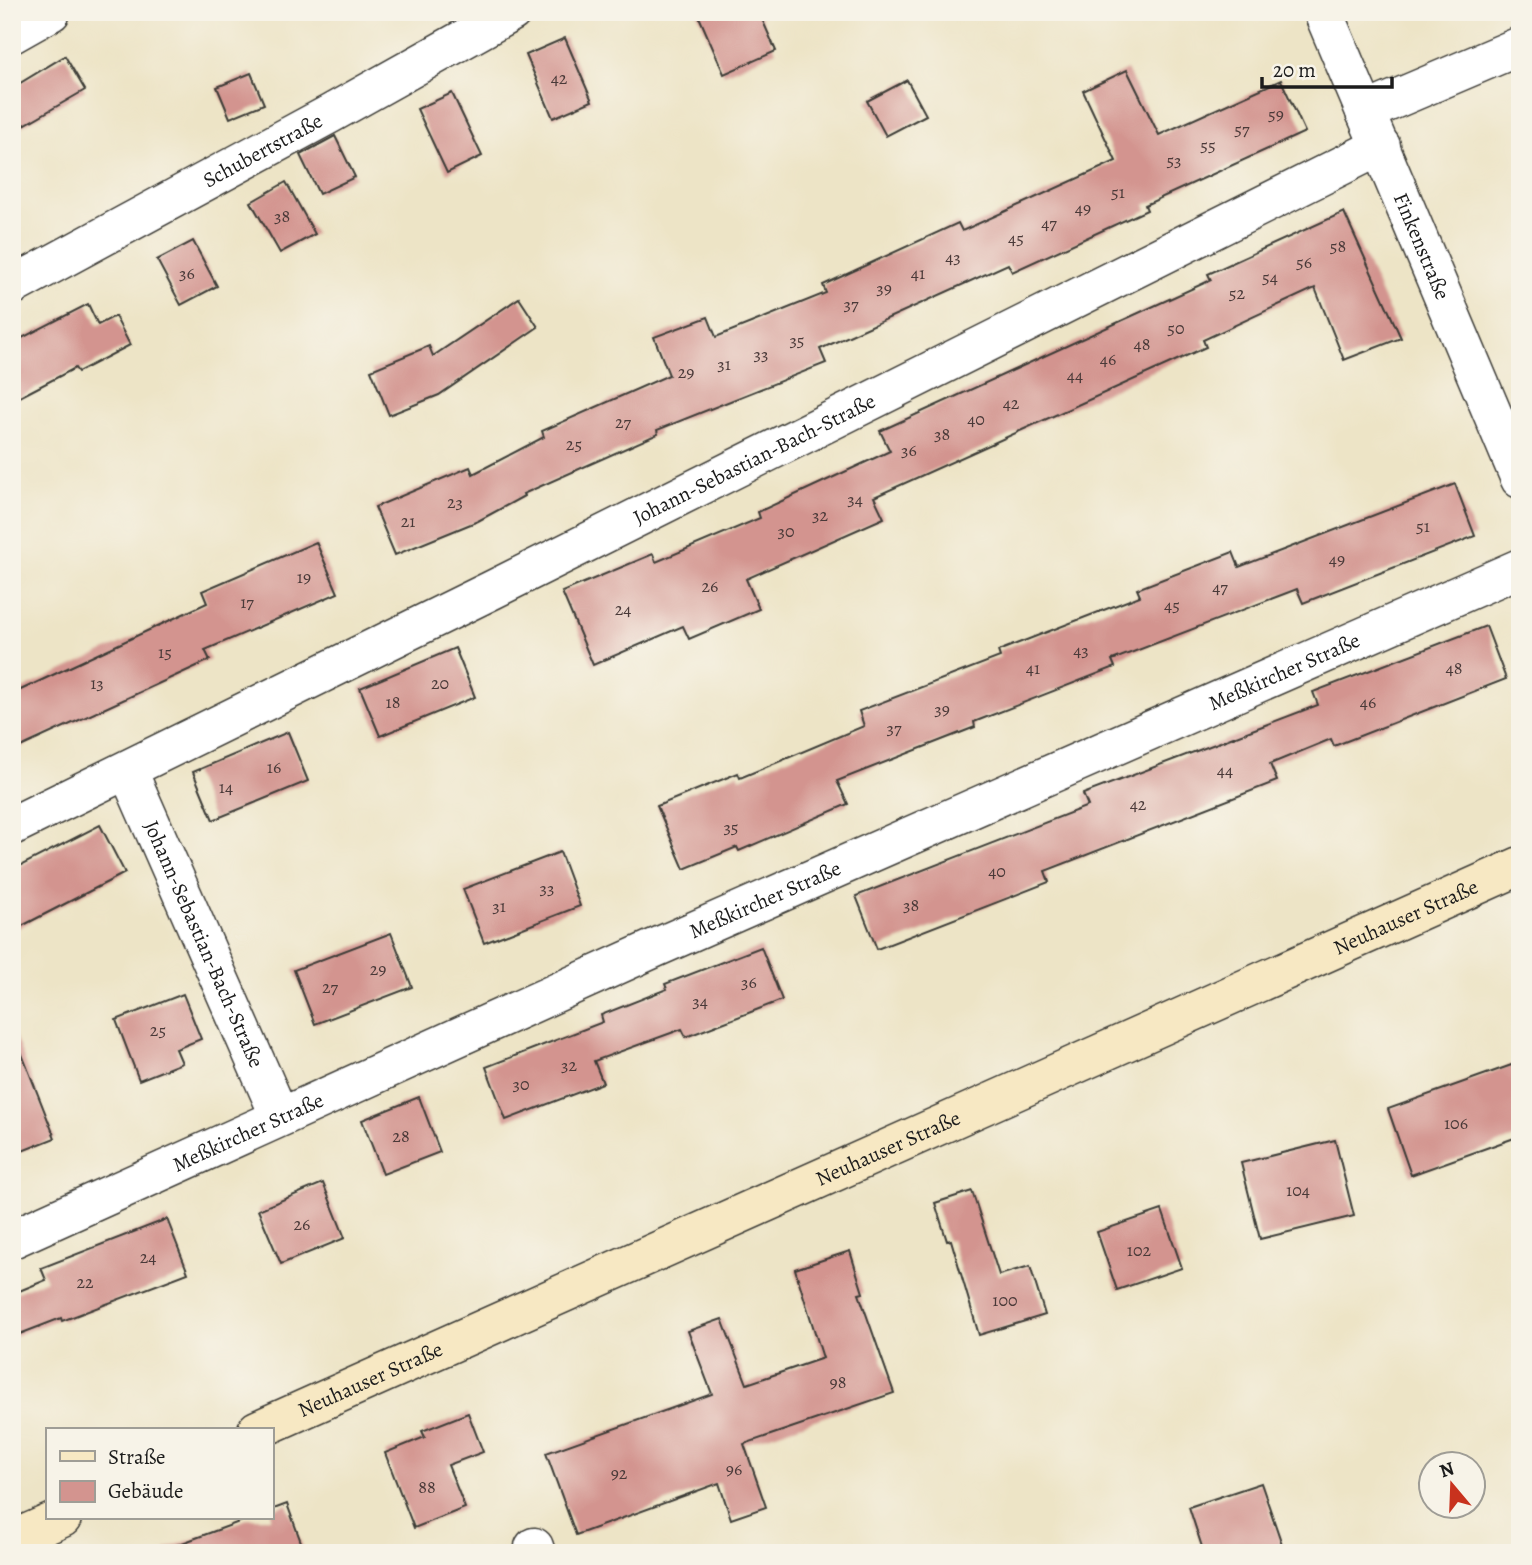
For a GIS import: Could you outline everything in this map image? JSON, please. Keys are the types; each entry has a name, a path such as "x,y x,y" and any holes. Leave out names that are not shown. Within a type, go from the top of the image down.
{"street":[{"path":"12,34 51,12"},
{"name":"Schubertstraße","path":"12,286 512,12"},
{"name":"Finkenstraße","path":"1323,12 1520,479"},
{"path":"1365,112 1520,46"},
{"name":"Johann-Sebastian-Bach-Straße","path":"12,826 128,771 1381,146"},
{"name":"Meßkircher Straße","path":"12,1239 655,948 1520,568"},
{"name":"Johann-Sebastian-Bach-Straße","path":"128,771 280,1117"},
{"name":"Neuhauser Straße","path":"261,1428 1520,866"},
{"path":"12,1540 57,1520"}],"building":[{"path":"697,12 759,12 776,51 724,74"},
{"path":"565,38 592,101 553,118 526,55"},
{"path":"65,56 85,90 12,132 12,88"},
{"path":"1127,70 1159,135 1281,80 1305,132 1145,205 1147,210 1012,272 1008,264 820,349 826,363 657,430 658,434 523,494 524,496 478,521 395,555 375,507 470,467 473,474 544,437 542,431 669,375 654,337 708,317 716,337 826,293 823,285 958,223 962,231 1116,161 1083,91"},
{"path":"251,73 264,104 230,118 217,87"},
{"path":"907,80 926,115 886,136 867,101"},
{"path":"452,93 482,156 447,173 417,109"},
{"path":"335,136 355,177 319,194 300,155"},
{"path":"286,182 315,234 280,253 251,202"},
{"path":"1344,212 1401,338 1344,360 1315,288 1203,340 1206,347 874,497 884,518 746,579 759,609 689,639 683,626 593,665 562,592 653,554 656,562 760,518 758,512 890,451 880,431 1211,280 1208,274"},
{"path":"193,241 217,286 181,305 157,260"},
{"path":"519,298 538,327 439,395 389,415 371,370 429,346 433,356"},
{"path":"88,304 98,325 115,316 130,345 78,372 75,368 12,401 12,343"},
{"path":"1455,484 1475,536 1303,603 1297,589 1112,660 1115,667 974,722 975,727 837,781 848,804 739,851 737,847 684,869 657,806 738,773 740,778 864,726 859,711 1000,657 998,651 1140,596 1137,589 1233,552 1239,567"},
{"path":"316,542 338,593 205,650 210,660 12,751 12,694 207,603 202,591"},
{"path":"1486,626 1506,679 1334,746 1331,739 1270,764 1277,781 1045,871 1049,882 877,949 856,896 1088,806 1083,794 1318,705 1313,692"},
{"path":"455,648 475,697 380,736 360,688"},
{"path":"288,732 308,781 213,820 193,772"},
{"path":"100,825 125,873 12,931 12,870"},
{"path":"560,852 580,906 484,943 463,889"},
{"path":"391,933 412,987 315,1024 294,970"},
{"path":"761,947 782,1000 686,1037 682,1029 594,1061 603,1083 506,1120 486,1067 603,1022 601,1015 667,989 665,984"},
{"path":"183,994 201,1039 176,1049 182,1063 139,1080 116,1020"},
{"path":"14,1034 55,1138 12,1155 12,1035"},
{"path":"1520,1062 1520,1136 1411,1175 1388,1109"},
{"path":"419,1097 440,1152 383,1174 362,1120"},
{"path":"1335,1140 1354,1216 1260,1239 1241,1163"},
{"path":"323,1183 345,1238 281,1264 258,1210"},
{"path":"972,1191 999,1275 1030,1266 1045,1315 979,1335 951,1240 947,1241 935,1203"},
{"path":"1162,1210 1182,1268 1117,1290 1097,1232"},
{"path":"167,1219 188,1273 12,1337 12,1294 46,1280 41,1268"},
{"path":"850,1251 863,1293 859,1294 894,1393 744,1444 766,1507 731,1519 719,1483 576,1535 546,1453 712,1394 688,1331 722,1319 747,1384 823,1358 795,1269"},
{"path":"468,1413 483,1452 448,1465 465,1508 414,1528 385,1453 425,1437 422,1431"},
{"path":"1261,1483 1285,1553 1204,1553 1189,1507"},
{"path":"287,1504 305,1553 167,1553 166,1549 245,1520 273,1520 273,1509"}]}
